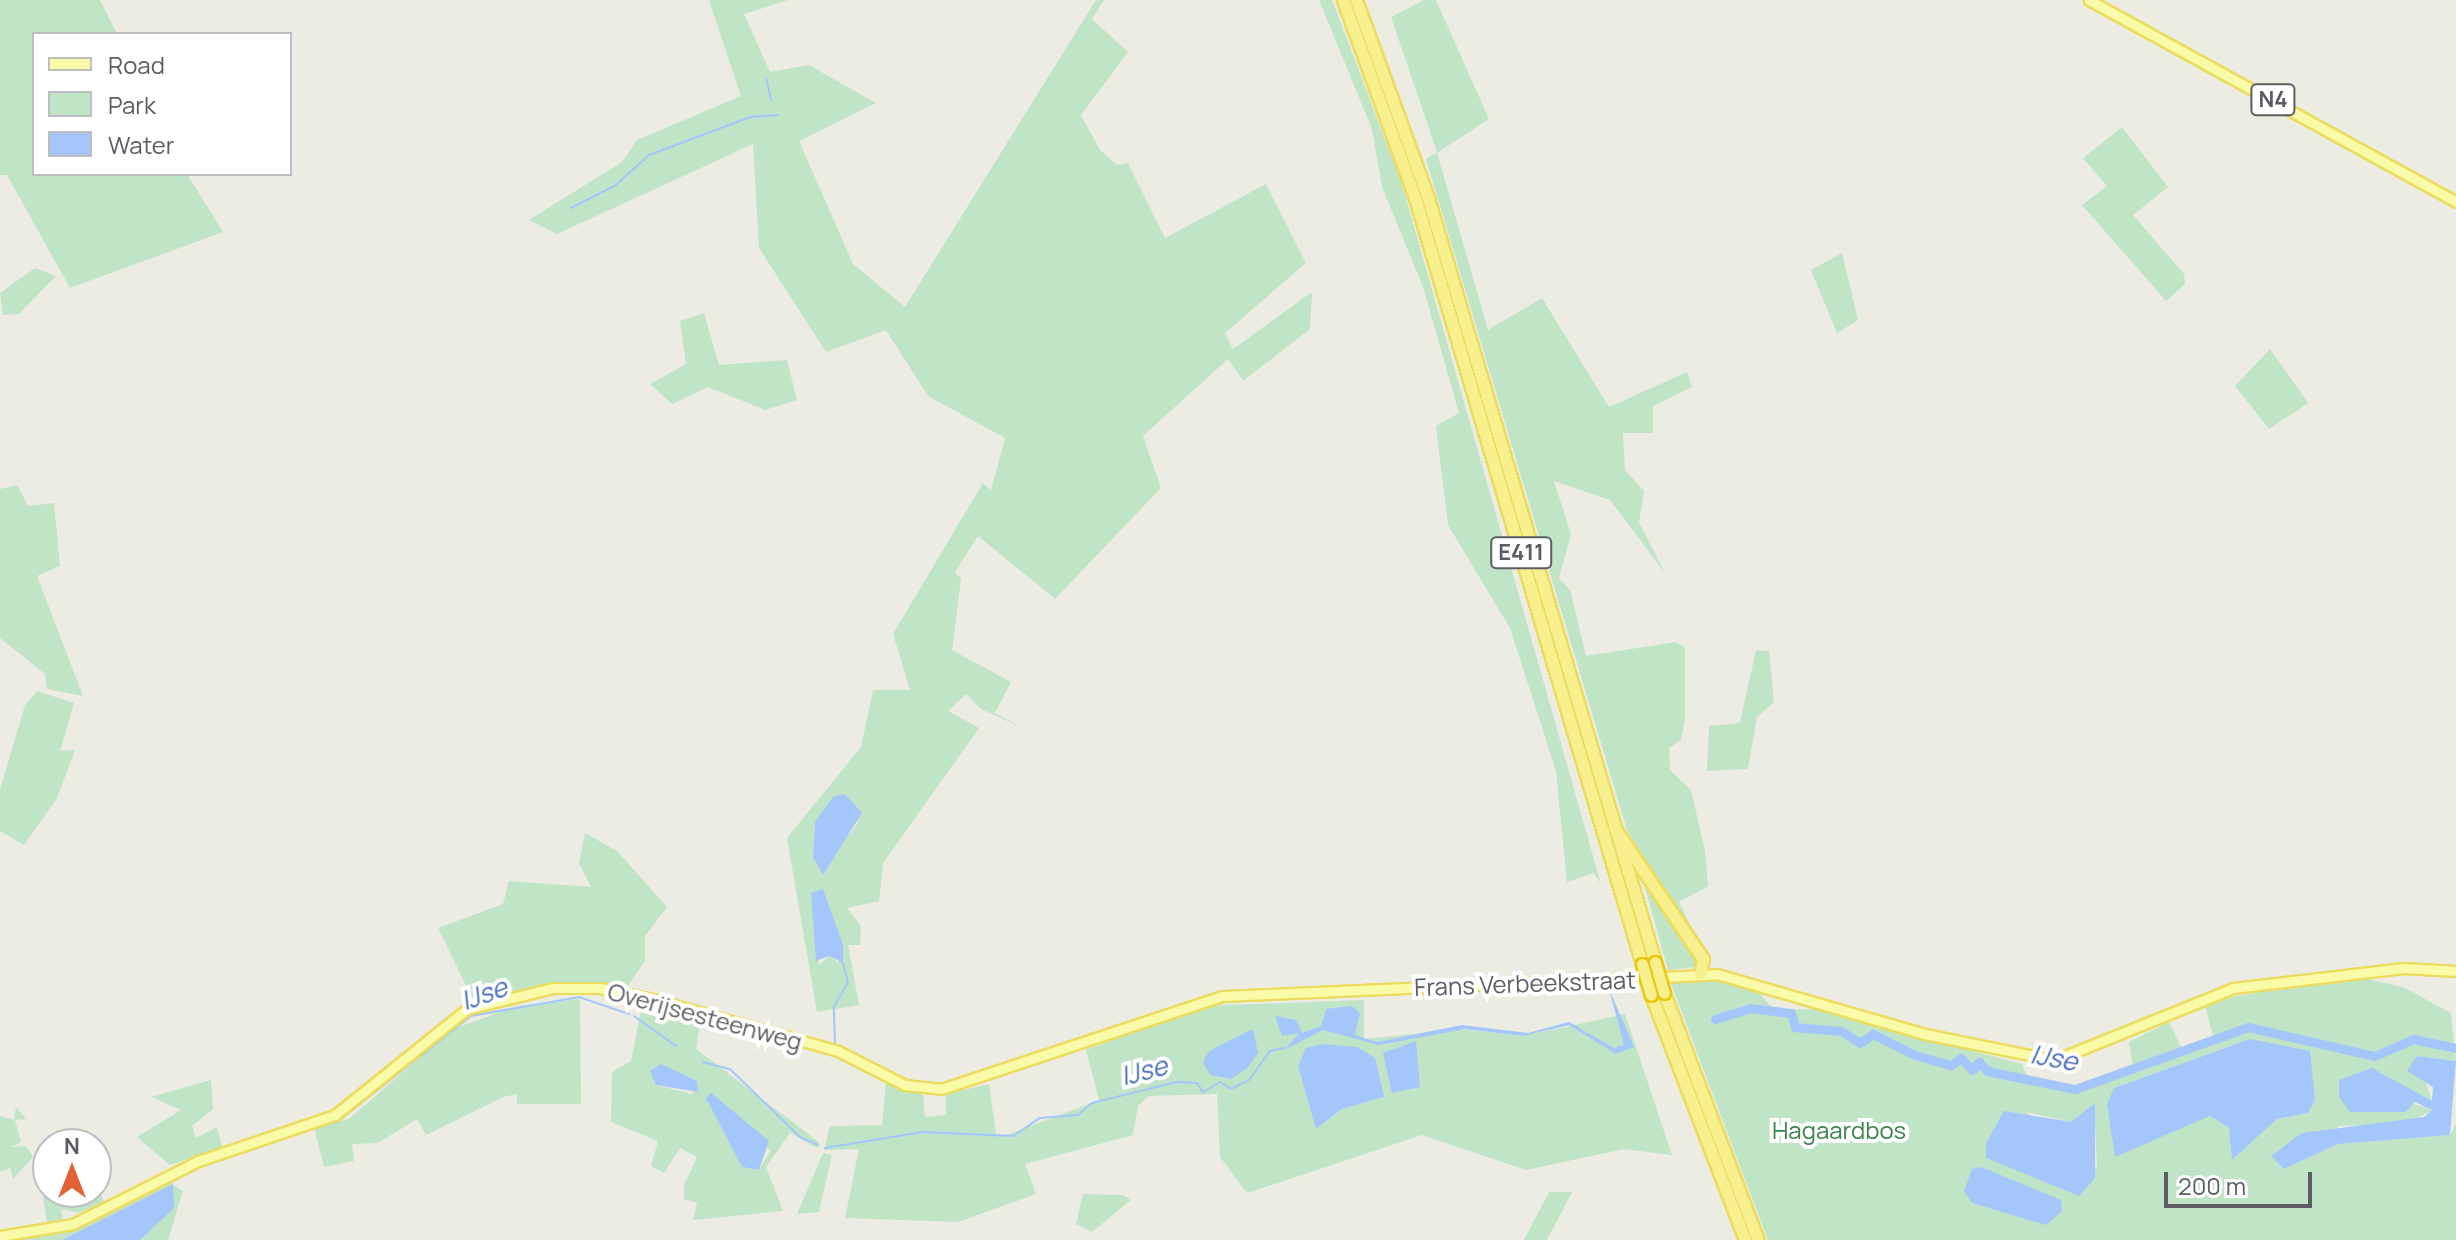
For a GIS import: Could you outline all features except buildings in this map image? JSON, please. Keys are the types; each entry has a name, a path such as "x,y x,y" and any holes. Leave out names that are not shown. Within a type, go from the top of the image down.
{"highway":[{"name":"E411","path":"1343,0 1416,201 1642,964 1658,994 1713,1136 1758,1240"},
{"name":"E411","path":"1356,0 1424,183 1655,962 1658,994 1700,1135 1745,1240"},
{"path":"1614,827 1714,974"},
{"path":"1700,974 1703,959"}],"main road":[{"name":"N4","path":"2089,0 2456,202"},
{"name":"Frans Verbeekstraat","path":"831,1049 905,1085 941,1089 1210,997 1714,974 1925,1034 2055,1060 2233,988 2404,968 2456,971"},
{"name":"Overijsesteenweg","path":"0,1236 73,1224 174,1172 343,1111 442,1025 489,1000 600,988 831,1049"}],"green space":[{"path":"0,0 100,0 116,32 32,32 32,176 188,176 223,232 70,288 7,175 0,175"},
{"path":"709,0 788,0 744,14 770,72 809,65 876,103 799,141 853,264 905,307 1096,0 1104,0 1092,19 1128,52 1081,115 1100,150 1117,165 1128,163 1165,238 1266,184 1306,263 1225,333 1233,349 1312,292 1310,329 1243,381 1228,359 1143,436 1161,488 1055,599 978,536 955,572 961,579 952,650 1011,682 995,713 1023,728 981,709 966,694 948,711 979,728 883,863 879,901 847,908 861,926 860,945 848,945 859,1005 817,1012 787,838 861,747 873,690 910,690 893,634 983,483 991,490 1005,438 928,396 886,330 826,352 759,248 753,144 557,234 529,220 622,162 637,140 741,96","holes":["815,822 859,822 835,852 813,857","823,889 843,944 838,963 829,956 819,965 813,925"]},
{"path":"1319,0 1332,0 1402,184 1601,884 1594,873 1567,882 1556,771 1510,628 1448,525 1436,426 1459,413 1423,287 1382,187 1372,129"},
{"path":"1424,0 1436,0 1489,119 1437,153 1488,330 1542,298 1609,407 1687,372 1692,387 1653,406 1653,433 1623,433 1625,470 1644,491 1639,522 1665,573 1610,500 1554,481 1571,534 1559,578 1570,590 1586,656 1676,642 1685,648 1685,719 1681,740 1669,748 1670,770 1691,790 1705,851 1708,886 1679,902 1705,957 1627,830 1426,159 1437,152 1391,17"},
{"path":"2122,127 2168,187 2133,215 2184,274 2185,284 2166,301 2082,205 2107,186 2083,158"},
{"path":"1842,253 1858,320 1837,333 1811,270"},
{"path":"35,268 56,276 19,314 3,315 0,293"},
{"path":"704,313 719,365 787,360 797,400 765,410 708,387 672,404 650,384 686,364 680,321"},
{"path":"2270,349 2308,403 2269,429 2235,386"},
{"path":"17,485 28,506 54,503 60,566 37,576 83,696 47,689 45,674 0,638 0,489"},
{"path":"1756,650 1769,651 1774,702 1757,717 1748,769 1707,771 1709,726 1740,723"},
{"path":"37,691 74,703 60,751 75,750 57,798 24,845 0,831 0,790 25,705"},
{"path":"585,833 617,851 667,907 645,936 645,961 627,987 551,983 474,1002 438,928 503,904 509,881 591,887 579,863"},
{"path":"1641,873 1695,954 1696,967 1668,970"},
{"name":"Hagaardbos","path":"2357,977 2403,987 2451,1013 2456,1061 2417,1056 2432,1101 2402,1091 2381,1072 2339,1080 2433,1110 2405,1124 2339,1126 2284,1169 2338,1144 2450,1135 2456,1124 2456,1240 1768,1240 1670,981 1717,981 1757,991 1774,1010 1813,1009 2022,1064 2028,1079 2075,1089 2133,1067 2129,1042 2169,1022 2182,1049 2213,1037 2205,1004 2219,999","holes":["2250,1039 2308,1113 2277,1119 2233,1159 2229,1128 2210,1116 2115,1156 2114,1088","2094,1104 2097,1168 2026,1112 2071,1122"]},
{"path":"580,999 581,1104 517,1104 517,1094 503,1097 426,1135 417,1119 378,1143 352,1144 354,1161 324,1167 314,1127 349,1119 453,1029 517,1006"},
{"path":"643,1000 701,1017 696,1049 819,1142 817,1148 790,1133 766,1167 783,1211 693,1220 697,1203 684,1199 684,1185 697,1157 680,1148 664,1173 651,1166 658,1141 611,1122 612,1072 631,1061","holes":["661,1064 697,1081 692,1094 656,1085","721,1125 771,1150 759,1170 742,1167"]},
{"path":"1364,1000 1364,1039 1462,1029 1524,1036 1625,1014 1672,1155 1624,1149 1526,1170 1422,1135 1247,1193 1220,1157 1217,1094 1149,1096 1138,1106 1133,1135 1025,1164 1036,1194 958,1222 845,1218 859,1149 824,1150 830,1126 882,1125 886,1082 923,1094 925,1117 946,1115 946,1094 989,1084 996,1134 1007,1135 1099,1100 1086,1050 1200,1006","holes":["1323,1044 1334,1045 1384,1097 1342,1109 1316,1129"]},
{"path":"211,1080 213,1109 192,1126 196,1138 217,1127 222,1147 170,1165 137,1137 181,1110 151,1097"},
{"path":"16,1107 26,1119 15,1120 21,1142 11,1147 26,1146 32,1158 13,1179 10,1168 0,1172 0,1116 14,1120"},
{"path":"823,1153 832,1155 819,1212 797,1214"},
{"path":"169,1182 183,1191 168,1240 0,1240 64,1231"},
{"path":"1549,1192 1572,1192 1547,1240 1524,1240"},
{"path":"1083,1194 1123,1195 1131,1200 1092,1232 1076,1224"},
{"path":"45,1208 90,1208 79,1213 61,1209 63,1219 47,1224"}],"water":[{"path":"845,794 862,813 823,875 813,857 815,822 833,797"},
{"path":"823,889 843,944 843,963 829,956 816,961 811,893"},
{"path":"1609,989 1634,1047 1616,1054 1569,1025 1524,1036 1465,1029 1379,1045 1323,1030 1284,1050 1299,1033 1282,1036 1275,1016 1296,1020 1302,1033 1321,1026 1326,1009 1352,1006 1360,1013 1355,1035 1377,1042 1462,1025 1528,1033 1569,1022 1614,1048 1624,1045"},
{"path":"1253,1029 1258,1053 1247,1068 1231,1079 1210,1075 1203,1062 1209,1051"},
{"path":"2250,1039 2310,1051 2315,1100 2308,1113 2277,1119 2232,1160 2229,1128 2210,1116 2115,1157 2107,1104 2114,1088"},
{"path":"1416,1041 1420,1087 1392,1093 1383,1053"},
{"path":"1323,1044 1357,1047 1375,1058 1384,1097 1342,1109 1316,1129 1298,1066 1306,1048"},
{"path":"2417,1056 2456,1061 2450,1135 2338,1144 2284,1169 2271,1156 2302,1133 2424,1117 2432,1110 2415,1102 2405,1112 2350,1112 2339,1097 2339,1080 2372,1068 2432,1101 2433,1087 2407,1071"},
{"path":"661,1064 697,1081 698,1092 656,1085 650,1071"},
{"path":"711,1093 769,1141 759,1170 742,1167 706,1098"},
{"path":"2095,1103 2095,1178 2079,1196 1986,1158 1986,1143 2004,1111 2071,1122"},
{"path":"1981,1167 2061,1200 2062,1211 2046,1225 1972,1203 1964,1191 1972,1169"},
{"path":"173,1184 174,1208 140,1240 62,1240"}],"waterway":[{"path":"766,78 771,100"},
{"path":"571,208 616,185 649,155 750,117 778,115"},
{"path":"835,1043 834,1007 848,982 843,963"},
{"name":"IJse","path":"336,1123 471,1016 579,997 629,1014"},
{"name":"IJse","path":"1715,1019 1750,1008 1791,1013 1795,1027 1841,1031 1860,1043 1873,1034 1915,1055 1951,1065 1961,1058 1972,1070 1979,1062 1987,1071 2075,1089 2248,1027 2375,1056 2413,1039 2456,1048"},
{"name":"IJse","path":"634,1016 676,1046"},
{"name":"IJse","path":"825,1148 923,1132 1013,1136 1040,1118 1078,1115 1092,1103 1176,1082 1197,1083 1203,1092 1220,1082 1231,1089 1249,1080 1270,1051 1284,1048"},
{"name":"IJse","path":"703,1062 730,1069 800,1137 818,1145"}]}
